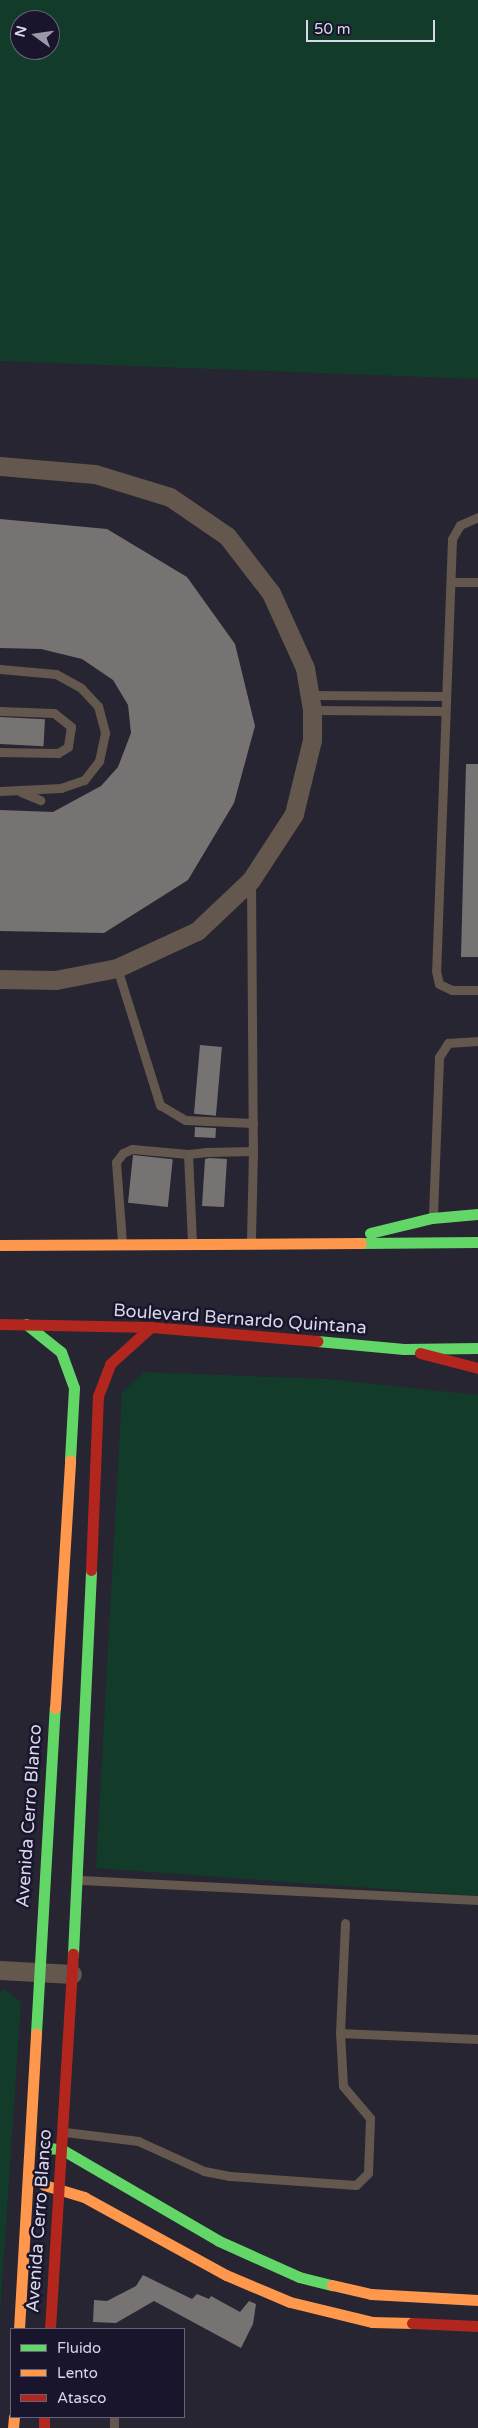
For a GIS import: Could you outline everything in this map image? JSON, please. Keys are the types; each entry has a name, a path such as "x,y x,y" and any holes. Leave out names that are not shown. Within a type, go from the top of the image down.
{"main road":[{"path":"323,1244 432,1218 478,1214"},
{"path":"0,1244 192,1245 478,1242"},
{"name":"Boulevard Bernardo Quintana","path":"0,1324 151,1327 404,1349 478,1348"},
{"name":"Avenida Cerro Blanco","path":"18,2328 37,1971 74,1388 61,1352 26,1324"},
{"name":"Avenida Cerro Blanco","path":"50,2328 78,1880 98,1396 110,1364 151,1327"},
{"path":"404,1349 478,1368"},
{"path":"28,2147 61,2149 219,2241 299,2277 371,2294 478,2300"},
{"path":"26,2183 59,2187 226,2275 290,2302 372,2322 478,2326"}],"street":[{"path":"0,466 95,474 170,496 227,536 271,593 305,668 311,703 312,740 294,814 251,880 197,931 117,968 56,980 0,979"},
{"path":"0,1970 72,1974"}],"lane":[{"path":"478,517 460,525 452,538 436,971 439,984 445,987 478,990"},
{"path":"451,582 478,582"},
{"path":"0,669 56,674 81,688 98,706 105,733 99,761 85,783 21,792 0,791"},
{"path":"311,703 446,696"},
{"path":"311,703 446,711"},
{"path":"0,710 54,713 71,727 68,747 58,753 0,752"},
{"path":"21,792 40,800"},
{"path":"251,880 253,1123 251,1243"},
{"path":"117,968 160,1105 184,1120 253,1123"},
{"path":"432,1218 440,1057 448,1043 478,1041"},
{"path":"122,1245 116,1162 123,1153 132,1149 188,1154 253,1151"},
{"path":"188,1154 192,1245"},
{"path":"78,1880 478,1900"},
{"path":"62,2132 138,2141 204,2171 230,2176 356,2185 368,2173 370,2118 343,2086 340,2033 345,1924"},
{"path":"340,2033 478,2040"}],"green space":[{"path":"0,0 478,0 478,379 0,361"},
{"path":"144,1372 329,1379 478,1395 478,1896 96,1868 122,1392"},
{"path":"5,1989 21,2002 0,2314 0,1992"}],"building":[{"path":"0,519 107,529 187,577 235,644 255,726 234,803 188,880 104,933 0,931 0,810 53,812 101,786 118,767 131,733 128,705 113,680 82,659 41,649 0,648"},
{"path":"0,717 45,719 44,746 0,744"},
{"path":"466,764 478,764 478,957 461,957"},
{"path":"200,1045 222,1047 216,1116 194,1114"},
{"path":"195,1127 216,1128 215,1138 194,1137"},
{"path":"133,1155 173,1159 168,1207 128,1203"},
{"path":"205,1159 227,1159 224,1207 202,1206"},
{"path":"143,2275 192,2299 197,2294 209,2299 211,2296 240,2312 249,2301 256,2304 253,2324 241,2348 154,2301 116,2323 93,2322 94,2300 107,2301 136,2286"}],"traffic: fast":[{"path":"370,1233 432,1218 478,1214"},
{"path":"361,1243 478,1242"},
{"path":"26,1324 61,1352 74,1388 70,1460"},
{"path":"317,1341 404,1349 478,1348"},
{"path":"73,1954 91,1570"},
{"path":"36,2033 55,1708"},
{"path":"46,2148 61,2149 219,2241 299,2277 332,2285"}],"traffic: slow":[{"path":"0,1245 361,1243"},
{"path":"55,1708 70,1460"},
{"path":"19,2328 36,2033"},
{"path":"44,2185 84,2197 226,2275 290,2302 372,2322 412,2323"},
{"path":"332,2285 371,2294 478,2300"},
{"path":"13,2428 14,2418"}],"traffic: jam":[{"path":"0,1324 151,1327 317,1341"},
{"path":"91,1570 98,1396 110,1364 151,1327"},
{"path":"420,1353 478,1368"},
{"path":"50,2328 73,1954"},
{"path":"412,2323 478,2326"},
{"path":"44,2418 44,2428"}]}
